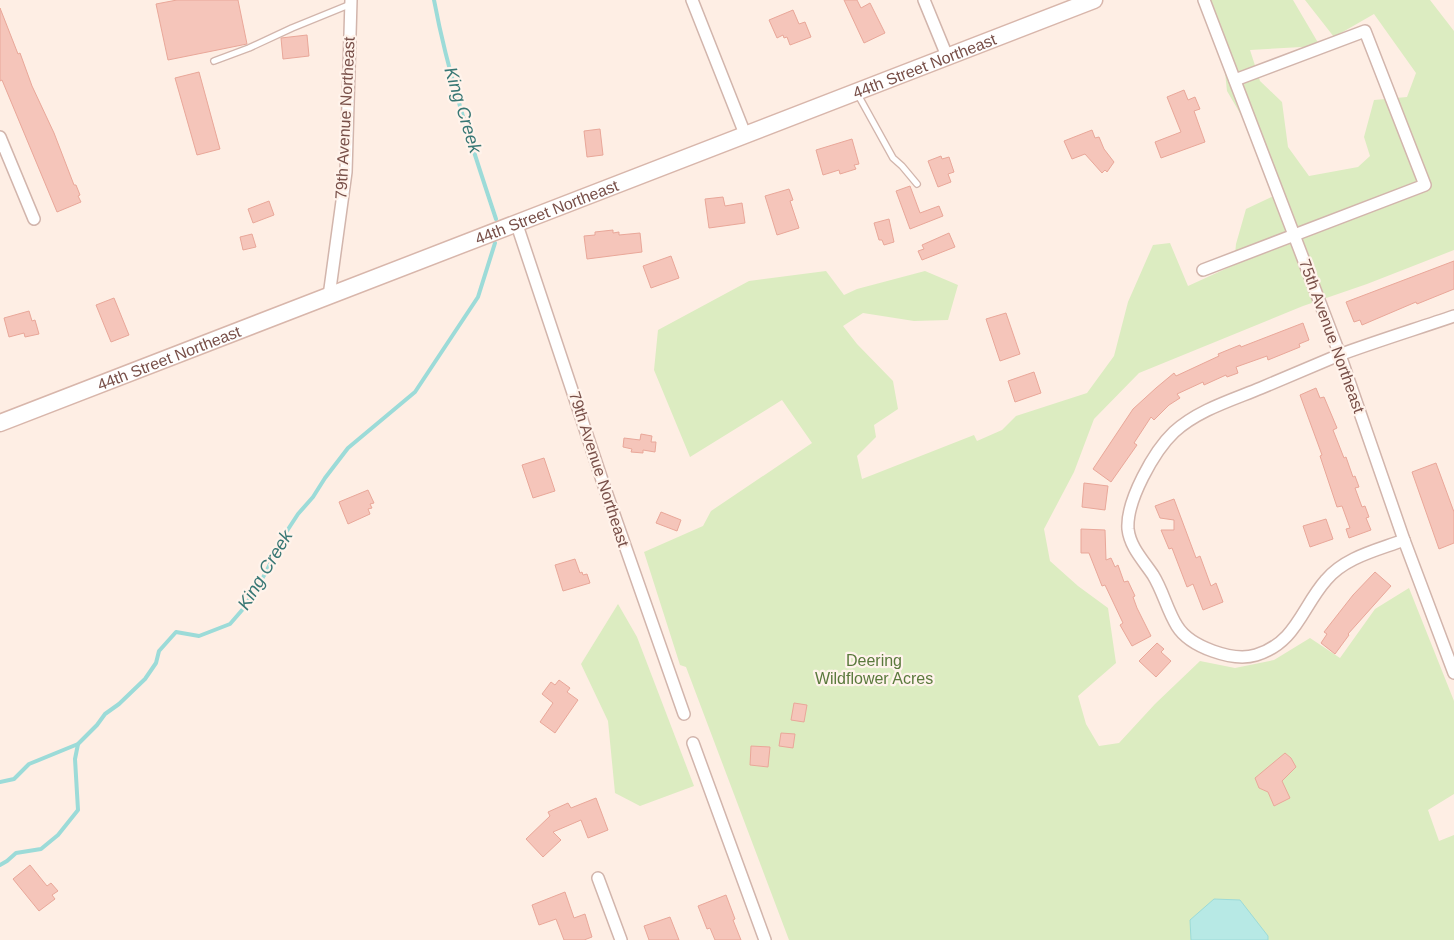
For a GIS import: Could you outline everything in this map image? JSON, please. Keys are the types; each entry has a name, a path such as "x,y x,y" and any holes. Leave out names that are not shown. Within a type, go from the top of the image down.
{"street":[{"path":"692,0 745,134"},
{"path":"924,0 947,56"},
{"name":"44th Street Northeast","path":"0,423 1094,0"},
{"name":"75th Avenue Northeast","path":"1204,0 1340,355 1404,540 1454,674"},
{"name":"79th Avenue Northeast","path":"329,296 346,172 351,2"},
{"path":"1204,270 1424,184 1365,31 1235,80"},
{"path":"0,137 5,163 34,219"},
{"name":"79th Avenue Northeast","path":"516,222 603,483 684,714"},
{"path":"1404,540 1361,556 1341,566 1326,579 1302,618 1285,640 1270,650 1255,656 1242,656 1223,655 1208,650 1193,641 1178,628 1153,576 1132,544 1128,528 1131,507 1137,489 1157,454 1174,432 1195,417 1219,405 1340,355 1454,316"},
{"path":"693,743 765,940"},
{"path":"598,878 621,940"}],"lane":[{"path":"214,61 249,48 351,2"},
{"path":"856,91 892,158 902,166 917,184"}],"green space":[{"name":"Deering Wildflower Acres","path":"1201,0 1293,0 1320,46 1250,50 1260,81 1282,102 1288,147 1309,176 1358,167 1370,156 1364,137 1374,100 1407,97 1416,73 1374,14 1334,37 1305,0 1430,0 1454,31 1454,250 1367,284 1303,306 1139,373 1094,419 1074,472 1044,529 1050,561 1078,586 1108,608 1116,663 1078,696 1086,724 1099,746 1119,743 1155,704 1200,661 1235,668 1274,660 1310,638 1340,658 1375,609 1409,588 1454,701 1454,794 1428,810 1439,841 1454,835 1454,940 789,940 686,667 680,665 644,552 703,526 711,511 812,443 782,400 690,457 654,370 658,330 749,281 826,271 844,295 857,289 925,271 958,285 948,320 914,321 863,313 843,326 857,344 893,381 898,409 874,425 876,437 857,456 862,479 974,435 977,441 1002,430 1016,416 1087,393 1114,356 1128,302 1153,245 1170,243 1188,286 1234,265 1236,244 1246,209 1278,194 1244,120 1227,91 1223,53"},
{"path":"618,604 637,637 694,786 640,806 615,793 608,721 581,664"}],"water":[{"path":"1214,899 1240,900 1268,936 1268,940 1191,940 1190,920"}],"building":[{"path":"177,0 238,0 247,44 168,60 156,4"},
{"path":"844,0 857,0 861,8 870,3 885,33 864,43"},
{"path":"0,8 18,54 20,53 32,86 54,133 74,185 76,185 80,195 78,196 81,202 57,212 2,80 0,81"},
{"path":"793,10 799,24 805,22 811,37 790,45 787,37 784,38 783,35 777,38 769,20"},
{"path":"307,35 309,56 283,59 281,38"},
{"path":"199,72 220,149 197,155 175,78"},
{"path":"1184,90 1188,100 1195,97 1200,109 1194,111 1205,142 1161,158 1155,142 1181,132 1167,97"},
{"path":"600,129 603,155 587,157 584,131"},
{"path":"1092,130 1095,138 1099,137 1104,149 1114,162 1107,172 1105,170 1102,173 1085,154 1072,159 1064,141"},
{"path":"852,139 859,164 854,165 856,169 840,174 839,170 823,175 816,150"},
{"path":"941,156 942,159 949,157 954,172 948,174 951,182 938,187 928,161"},
{"path":"910,186 920,213 939,206 943,216 910,229 896,191"},
{"path":"789,189 793,200 790,201 799,228 777,235 765,196"},
{"path":"723,197 725,206 742,203 745,223 709,228 705,199"},
{"path":"269,201 274,215 253,223 248,209"},
{"path":"889,219 894,242 884,245 882,240 879,240 874,223"},
{"path":"613,230 613,233 619,232 619,235 640,233 642,252 587,259 584,236 595,235 595,232"},
{"path":"949,233 955,247 922,260 918,251 924,249 922,245"},
{"path":"252,234 256,247 243,250 240,237"},
{"path":"671,256 679,278 651,288 643,266"},
{"path":"1454,261 1454,289 1417,304 1416,302 1362,325 1360,320 1354,322 1346,302"},
{"path":"114,298 129,335 111,342 96,305"},
{"path":"29,311 32,321 35,320 39,334 25,337 24,333 9,337 4,318"},
{"path":"1006,313 1020,354 1000,361 986,319"},
{"path":"1303,323 1309,340 1299,344 1300,347 1268,360 1267,356 1236,367 1238,373 1227,377 1226,375 1204,385 1203,382 1177,394 1180,398 1169,405 1154,420 1151,417 1134,443 1137,445 1111,482 1093,469 1133,409 1174,373 1176,376 1219,356 1218,354"},
{"path":"1034,372 1041,393 1015,402 1008,381"},
{"path":"1316,388 1320,398 1324,397 1337,428 1333,430 1353,477 1355,476 1359,487 1355,488 1362,507 1365,506 1369,517 1366,518 1371,530 1349,538 1346,529 1350,528 1342,506 1337,507 1320,456 1322,455 1300,395"},
{"path":"641,434 652,436 651,442 656,442 655,452 643,450 643,453 631,452 632,449 623,447 624,438 640,440"},
{"path":"544,458 555,491 533,498 522,465"},
{"path":"1436,463 1454,512 1454,543 1439,549 1412,472"},
{"path":"1084,483 1108,486 1105,510 1082,507"},
{"path":"368,490 374,503 370,504 372,508 368,509 370,514 348,524 339,502"},
{"path":"1174,499 1196,558 1200,556 1211,586 1216,583 1223,602 1203,610 1193,584 1187,587 1172,548 1169,549 1161,530 1174,530 1174,520 1160,518 1155,506"},
{"path":"661,512 681,520 677,531 656,523"},
{"path":"1326,519 1333,539 1310,547 1303,526"},
{"path":"1081,529 1105,530 1106,560 1111,558 1115,567 1118,565 1124,582 1128,581 1135,596 1133,597 1137,608 1151,636 1132,646 1120,625 1123,623 1105,585 1102,586 1089,553 1081,553"},
{"path":"575,559 580,573 582,572 583,575 587,574 590,583 563,591 555,565"},
{"path":"1375,572 1391,586 1348,634 1335,654 1321,643 1327,634 1324,632 1353,595"},
{"path":"1157,643 1164,649 1161,652 1171,661 1156,677 1139,661"},
{"path":"559,680 570,688 567,692 578,700 555,733 540,722 553,703 542,694 551,682 555,685"},
{"path":"794,703 807,705 804,722 791,720"},
{"path":"781,733 795,734 793,748 779,746"},
{"path":"751,746 770,747 768,767 750,765"},
{"path":"1285,753 1291,758 1296,767 1282,781 1290,798 1274,806 1268,792 1259,788 1255,778"},
{"path":"596,798 608,830 588,838 581,820 553,832 561,840 543,857 526,839 550,816 548,812 568,803 571,808"},
{"path":"30,865 47,886 51,883 58,891 52,895 55,899 39,911 13,879"},
{"path":"565,892 574,918 585,914 592,937 584,940 564,940 556,919 539,925 532,905"},
{"path":"726,895 741,940 715,940 710,928 707,929 698,906"},
{"path":"670,917 679,940 649,940 644,926"}],"waterway":[{"name":"King Creek","path":"434,0 453,83 496,219"},
{"name":"King Creek","path":"0,782 14,779 29,764 78,744 105,714 119,704 145,679 156,663 159,651 176,632 199,636 230,624 243,609 265,574 283,537 298,514 313,497 348,448 415,392 478,297 495,243"},
{"name":"King Creek","path":"0,865 16,853 41,849 58,835 78,810 75,759 78,744"}]}
